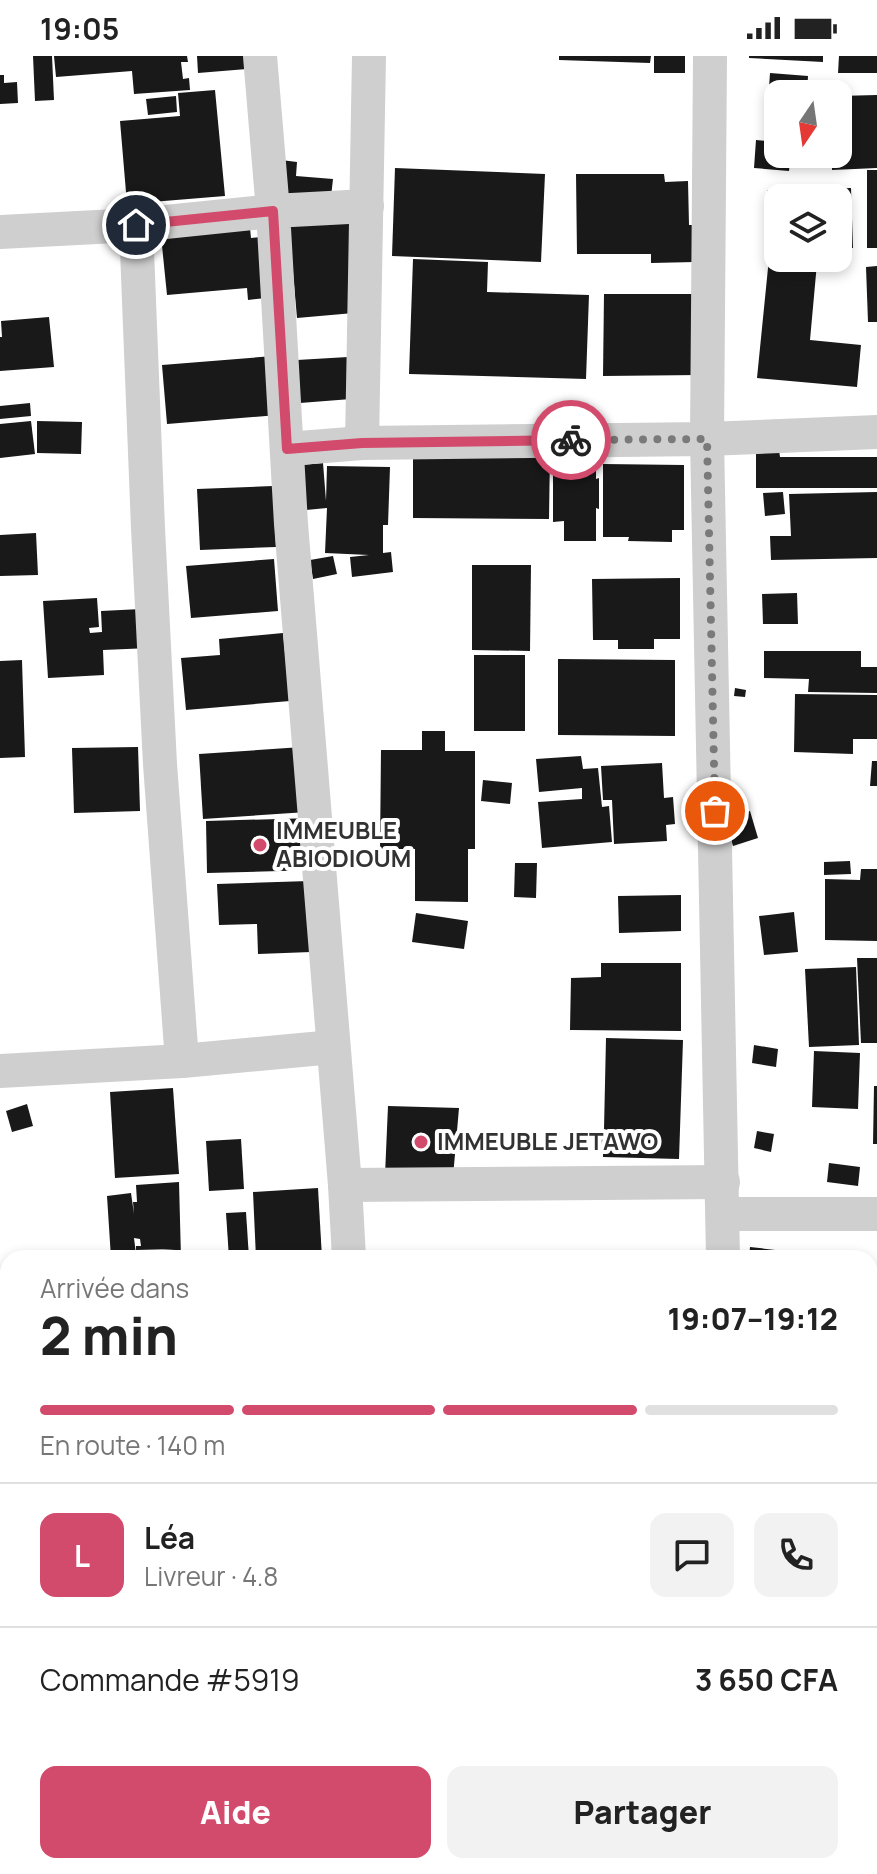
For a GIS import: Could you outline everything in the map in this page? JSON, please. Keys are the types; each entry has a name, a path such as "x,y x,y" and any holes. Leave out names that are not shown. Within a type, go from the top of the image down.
{"street":[{"path":"260,56 273,211 292,540 349,1250"},
{"path":"362,443 369,56"},
{"path":"710,56 707,439 723,1250"},
{"path":"0,232 136,225 273,211 367,206"},
{"path":"136,225 160,764 182,1061"},
{"path":"287,449 362,443 707,439 877,432"},
{"path":"0,1071 182,1061 333,1047"},
{"path":"345,1185 723,1198 877,1214"}],"building":[{"path":"33,56 52,56 54,100 35,101"},
{"path":"54,56 187,56 188,62 181,62 183,79 189,78 190,90 134,94 132,71 56,77"},
{"path":"197,56 257,56 258,68 198,73"},
{"path":"559,56 651,56 650,63 559,60"},
{"path":"654,56 685,56 685,73 654,73"},
{"path":"823,56 823,62 749,58"},
{"path":"839,56 877,56 877,73 838,73"},
{"path":"770,73 808,76 808,80 770,80"},
{"path":"0,75 4,75 4,83 17,82 18,103 0,104"},
{"path":"215,90 225,196 127,204 120,121 180,116 178,93"},
{"path":"877,95 877,168 832,170 852,168 852,96"},
{"path":"176,96 177,112 148,115 146,99"},
{"path":"756,140 764,141 764,168 789,168 789,171 754,168"},
{"path":"281,160 297,162 296,176 333,179 331,197 279,193"},
{"path":"395,168 545,174 541,262 392,256"},
{"path":"867,170 877,170 877,248 867,248"},
{"path":"576,174 664,174 665,182 688,181 689,225 695,225 695,262 651,263 651,254 577,254"},
{"path":"356,209 365,312 297,318 288,215"},
{"path":"249,218 251,238 260,237 266,298 248,300 247,288 167,295 161,236"},
{"path":"413,259 488,262 487,292 589,295 586,379 409,374"},
{"path":"877,266 877,322 868,322 866,267"},
{"path":"768,272 816,272 810,340 861,345 857,387 757,378"},
{"path":"604,294 700,294 700,375 603,376"},
{"path":"49,317 54,367 0,371 1,321"},
{"path":"273,356 278,415 167,424 162,365"},
{"path":"348,357 351,399 300,403 297,360"},
{"path":"30,403 31,416 0,419 0,406"},
{"path":"31,421 35,454 0,458 0,424"},
{"path":"37,421 82,422 81,454 37,453"},
{"path":"553,444 596,445 599,509 596,508 596,541 564,541 564,521 553,522"},
{"path":"413,450 550,451 549,519 413,518"},
{"path":"779,450 780,457 877,457 877,488 756,488 756,451"},
{"path":"323,463 326,501 327,466 390,467 388,525 383,525 383,553 391,552 393,572 352,577 350,557 369,555 325,553 327,508 306,510 302,465"},
{"path":"603,464 684,465 684,530 672,530 672,542 603,537"},
{"path":"273,486 276,547 200,550 197,489"},
{"path":"783,492 785,514 765,516 763,493"},
{"path":"877,492 877,558 771,560 770,536 791,536 789,494"},
{"path":"36,533 38,575 0,576 0,535"},
{"path":"333,556 337,574 313,579 310,560"},
{"path":"274,559 278,611 191,618 186,566"},
{"path":"472,565 531,565 530,651 472,650"},
{"path":"680,578 680,639 654,639 654,649 618,649 618,640 593,640 592,579"},
{"path":"797,593 798,624 763,624 762,594"},
{"path":"97,598 99,627 89,628 90,633 102,632 101,611 141,609 150,648 103,650 104,675 48,678 43,601"},
{"path":"283,633 290,701 186,710 181,658 220,655 219,639"},
{"path":"764,651 861,651 861,667 877,667 877,693 808,692 809,679 764,678"},
{"path":"474,655 525,655 525,731 474,731"},
{"path":"558,659 675,660 675,736 558,735"},
{"path":"22,660 25,757 0,758 0,661"},
{"path":"735,688 746,690 745,697 734,696"},
{"path":"795,694 877,695 877,739 853,739 853,754 794,752"},
{"path":"422,731 445,731 445,751 475,751 475,849 468,849 468,902 415,901 415,849 380,849 381,750 422,750"},
{"path":"138,747 140,811 74,813 72,748"},
{"path":"302,747 307,812 203,819 199,754"},
{"path":"581,756 583,769 598,768 602,807 609,806 612,842 542,848 538,802 582,799 582,788 539,792 536,759"},
{"path":"872,761 877,761 877,786 870,786"},
{"path":"662,763 664,798 673,797 675,824 666,825 667,841 614,844 612,800 603,800 601,766"},
{"path":"483,780 512,783 510,804 481,801"},
{"path":"750,811 758,838 733,846 725,819"},
{"name":"IMMEUBLE ABIODIOUM","path":"312,818 314,870 207,873 206,821"},
{"path":"850,861 851,874 824,875 824,862"},
{"path":"515,863 537,863 536,898 514,897"},
{"path":"861,869 877,869 877,941 825,940 825,879 860,880"},
{"path":"309,881 311,952 258,954 257,924 219,925 217,884"},
{"path":"681,895 681,931 619,933 618,896"},
{"path":"794,912 798,952 764,955 759,916"},
{"path":"416,913 468,921 464,949 412,942"},
{"path":"857,958 877,958 877,1043 861,1043"},
{"path":"601,963 681,963 681,1031 570,1030 571,978 601,977"},
{"path":"856,967 859,1045 809,1047 805,969"},
{"path":"606,1038 683,1040 679,1159 603,1157 603,1151 593,1151 594,1129 604,1129"},
{"path":"754,1045 778,1049 776,1067 752,1063"},
{"path":"814,1051 860,1053 858,1109 812,1107"},
{"path":"874,1086 877,1086 877,1144 873,1144"},
{"path":"173,1088 179,1174 115,1178 110,1092"},
{"path":"27,1104 33,1126 12,1132 6,1111"},
{"name":"IMMEUBLE JETAWO","path":"388,1106 459,1108 453,1177 385,1175"},
{"path":"757,1131 774,1134 771,1152 754,1148"},
{"path":"241,1139 244,1189 209,1191 206,1141"},
{"path":"829,1163 860,1167 858,1186 827,1182"},
{"path":"179,1182 181,1250 136,1250 136,1246 141,1246 140,1239 134,1238 136,1250 110,1250 107,1196 131,1193 134,1214 133,1202 137,1202 136,1185"},
{"path":"318,1188 322,1250 256,1250 253,1192"},
{"path":"246,1212 248,1250 228,1250 226,1213"}],"way so far":[{"path":"571,440 707,439 715,811"}],"place":[{"name":"IMMEUBLE ABIODIOUM","path":"260,845"},
{"name":"IMMEUBLE JETAWO","path":"421,1142"}],"route":[{"path":"136,225 273,211 287,449 362,443 571,440"}]}
